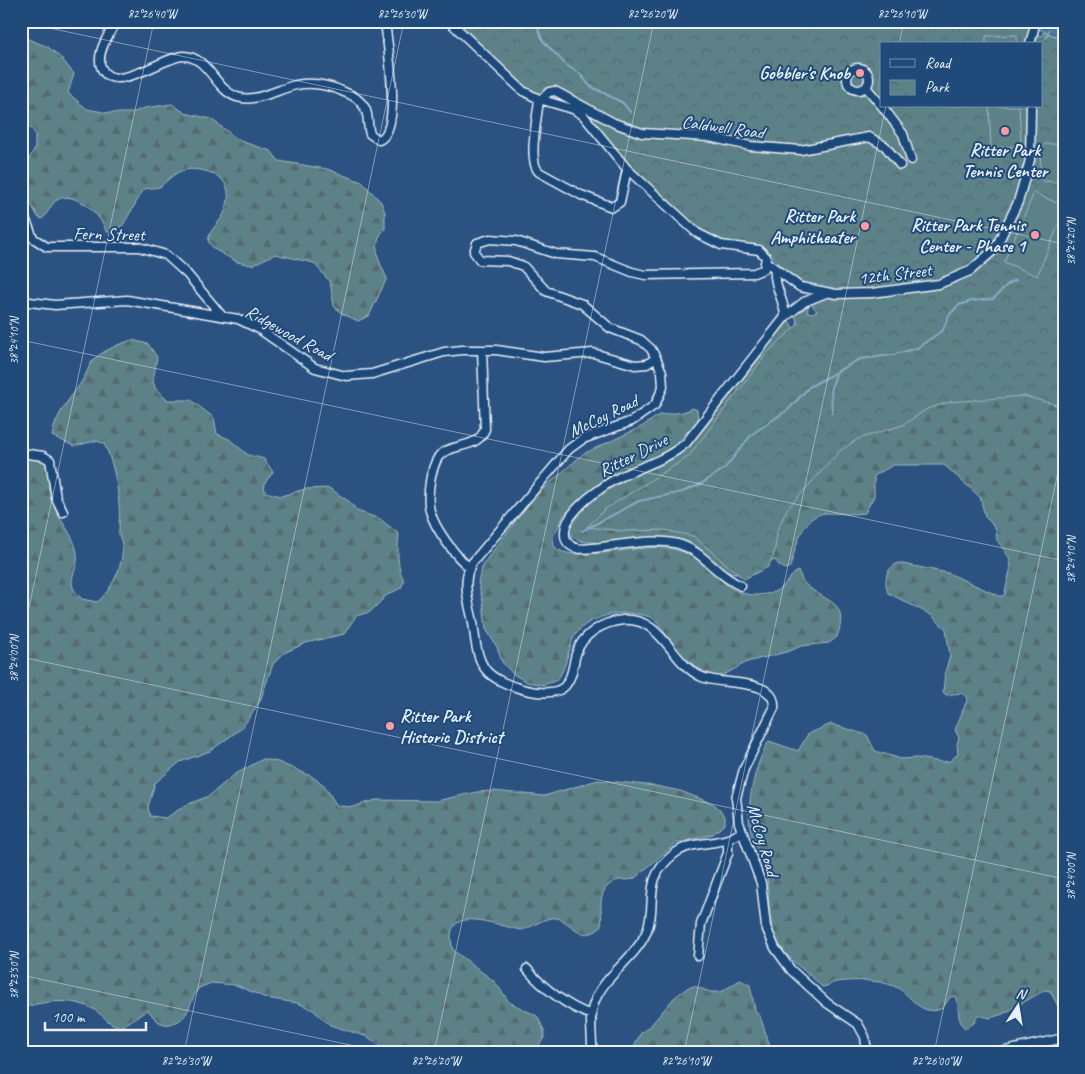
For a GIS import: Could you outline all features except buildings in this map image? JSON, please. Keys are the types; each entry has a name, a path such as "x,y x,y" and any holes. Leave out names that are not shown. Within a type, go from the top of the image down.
{"street":[{"path":"116,21 102,50 100,62 104,72 114,78 127,77 172,58 186,56 203,65 227,92 241,98 255,97 296,85 322,84 352,95 361,102 366,111 370,134 379,140 388,132 393,101 385,21"},
{"path":"449,21 514,83 540,100 573,109 583,115 627,169 697,233 721,244 759,250 765,254 766,262"},
{"path":"1030,42 1036,21"},
{"path":"866,87 880,104"},
{"name":"Caldwell Road","path":"540,100 549,92 555,91 632,130 652,134 709,137 763,148 806,150 869,137 885,146 900,165"},
{"path":"540,100 533,152 534,165 539,172 581,195 612,207 620,202 627,169"},
{"path":"884,108 903,134 911,160"},
{"name":"12th Street","path":"766,262 800,287 826,293 857,294 939,284 960,277 988,258 1013,214 1028,171 1031,148 1031,108"},
{"name":"Fern Street","path":"21,208 33,238 47,247 139,247 166,255 187,274 222,316"},
{"name":"McCoy Road","path":"766,262 764,269 754,273 654,276 632,272 595,257 556,254 522,243 490,239 477,243 474,252 480,260 508,261 523,266 546,291 582,304 610,328 641,340 651,349 656,358 662,372 663,387 655,405 632,421 590,436 569,449 470,568 467,590 482,663 491,675 512,685 534,692 554,692 560,690 570,680 576,653 584,638 606,625 631,620 651,626 682,663 696,674 712,681 761,687 771,693 774,698 774,708 744,769 738,790 737,815 758,870 766,927 775,948 802,981 858,1024 865,1037 867,1053"},
{"path":"775,269 774,277 784,304 785,317"},
{"name":"Ritter Drive","path":"741,586 725,578 697,552 679,544 660,542 580,549 569,544 566,539 565,530 574,514 598,490 667,456 686,443 785,317 804,302 826,293"},
{"name":"Ridgewood Road","path":"21,301 55,305 127,300 222,316 253,325 315,368 346,376 372,374 444,352 482,350 535,357 593,353 635,365 647,364 656,358"},
{"path":"470,568 454,553 432,515 429,490 433,469 438,458 446,451 474,442 481,437 485,429 482,350"},
{"path":"21,453 43,456 50,460 56,498 63,512"},
{"path":"592,1053 592,1015 594,1003 601,989 645,935 648,925 652,884 661,868 674,854 683,849 728,840 742,831"},
{"path":"698,956 701,924 728,853 728,840"},
{"path":"527,969 543,985 580,1010 592,1015"},
{"path":"996,1053 1064,1038"}],"green space":[{"path":"453,21 1033,21 1028,33 1042,36 1043,32 1064,39 1064,407 1024,396 950,402 927,409 903,425 858,439 841,450 787,509 778,528 774,554 768,567 744,579 693,536 664,530 623,531 587,527 605,509 688,457 768,352 798,324 794,313 809,304 807,312 813,313 817,311 812,305 814,287 798,280 784,270 764,247 722,241 695,228 627,165 582,109 553,100 521,85"},
{"path":"1017,35 1017,42 986,42 986,36"},
{"path":"21,36 48,47 62,59 74,74 68,93 87,109 108,113 131,113 145,108 172,104 185,113 211,119 240,141 271,151 279,161 327,169 362,182 381,202 385,212 385,229 378,241 377,253 387,278 369,316 358,321 341,313 334,306 330,282 314,263 275,254 252,265 237,262 214,249 208,241 209,236 223,215 228,195 225,183 208,172 193,169 178,172 160,187 144,189 123,225 111,233 106,231 99,218 87,206 72,198 57,200 42,219 38,217 21,186 21,174 35,148 35,133 32,129 21,123"},
{"name":"Ritter Park Tennis Center","path":"989,108 1019,108 1021,146 991,148"},
{"path":"1045,144 1058,144 1061,148 1060,179 1057,182 1043,181 1040,178 1041,147"},
{"name":"Ritter Park Tennis Center - Phase 1","path":"1034,193 1064,206 1064,212 1037,276 1004,262"},
{"path":"1064,252 1064,1007 1061,1010 1050,991 1045,990 1003,1014 990,1018 978,1015 974,1023 965,1028 960,1021 955,996 950,997 943,1008 935,1011 922,1008 900,989 880,982 843,981 822,987 786,954 774,934 770,918 766,872 751,832 749,810 752,785 759,761 769,741 798,751 808,734 831,724 867,735 875,751 901,759 917,758 942,762 950,761 958,754 957,744 959,738 955,730 968,698 961,693 946,695 943,692 945,672 950,656 946,629 931,615 888,593 886,580 890,569 898,563 948,573 999,596 1004,596 1011,567 1009,557 997,540 996,529 985,516 980,497 944,465 893,465 874,476 874,496 865,513 826,513 818,515 805,526 797,542 790,567 785,569 775,560 742,574 730,573 724,570 693,544 682,540 659,538 591,542 580,541 572,537 569,530 579,513 591,500 623,481 657,466 688,446 705,428 784,323 789,321 794,329"},
{"path":"132,340 148,344 157,357 153,381 155,388 167,400 191,400 214,418 217,434 229,439 248,455 264,459 273,472 264,484 265,492 281,496 305,489 329,488 350,502 357,511 380,519 399,534 398,558 404,581 401,588 387,595 370,612 356,616 344,634 306,643 284,653 273,664 260,701 242,728 210,751 180,762 155,783 148,807 150,816 166,818 186,805 209,796 234,775 263,759 278,762 311,776 324,785 337,806 353,807 376,800 436,801 477,792 493,791 544,796 598,780 656,786 680,791 714,804 725,816 725,824 713,834 675,844 635,878 613,882 602,896 601,925 598,930 591,933 582,933 557,918 543,920 521,930 486,921 473,920 462,921 455,925 451,935 453,950 495,982 509,1002 537,1016 544,1030 544,1038 539,1045 528,1053 389,1053 368,1037 330,1025 312,1009 297,1003 266,998 236,985 211,983 199,988 186,1015 177,1022 170,1024 160,1023 148,1010 121,1027 110,1022 95,1010 77,1003 58,1001 21,1008 21,485 24,477 21,460 24,456 40,459 47,464 50,497 73,539 77,553 72,581 73,587 82,599 97,602 112,584 121,560 122,545 119,533 118,496 115,474 104,443 96,441 74,446 52,436 57,419 93,361 107,350"},
{"path":"693,408 697,410 698,420 674,446 586,495 564,515 553,537 554,546 561,551 573,554 654,548 678,550 697,559 731,588 748,594 758,595 776,591 798,571 805,584 834,604 838,609 841,616 837,637 829,643 801,646 790,651 747,662 720,677 699,669 682,655 655,619 635,614 611,614 589,622 574,637 563,670 557,680 543,685 527,682 513,674 502,662 497,647 486,629 483,602 478,582 483,564 535,496 583,454 643,426 659,415 683,412"},
{"path":"740,980 750,985 755,1010 760,1016 772,1053 633,1053 641,1033 651,1025 674,998 687,988 694,986 710,992 721,992"}],"water":[{"path":"1018,21 1048,21 1064,31 1064,39"}],"waterway":[{"path":"535,21 543,41 566,65 579,73 590,86 623,103 631,113"},
{"path":"1046,38 1049,30"},
{"path":"582,531 639,501 682,492 701,484 725,468 752,434 789,409 809,387 860,359 892,355 917,348 943,330 949,315 959,305 971,301 993,299 1008,284 1016,280"},
{"path":"832,413 831,388 836,374"}],"place":[{"name":"Gobbler's Knob","path":"860,73"},
{"name":"Ritter Park Tennis Center","path":"1005,131"},
{"name":"Ritter Park Amphitheater","path":"865,226"},
{"name":"Ritter Park Tennis Center - Phase 1","path":"1035,235"},
{"name":"Ritter Park Historic District","path":"390,726"}]}
